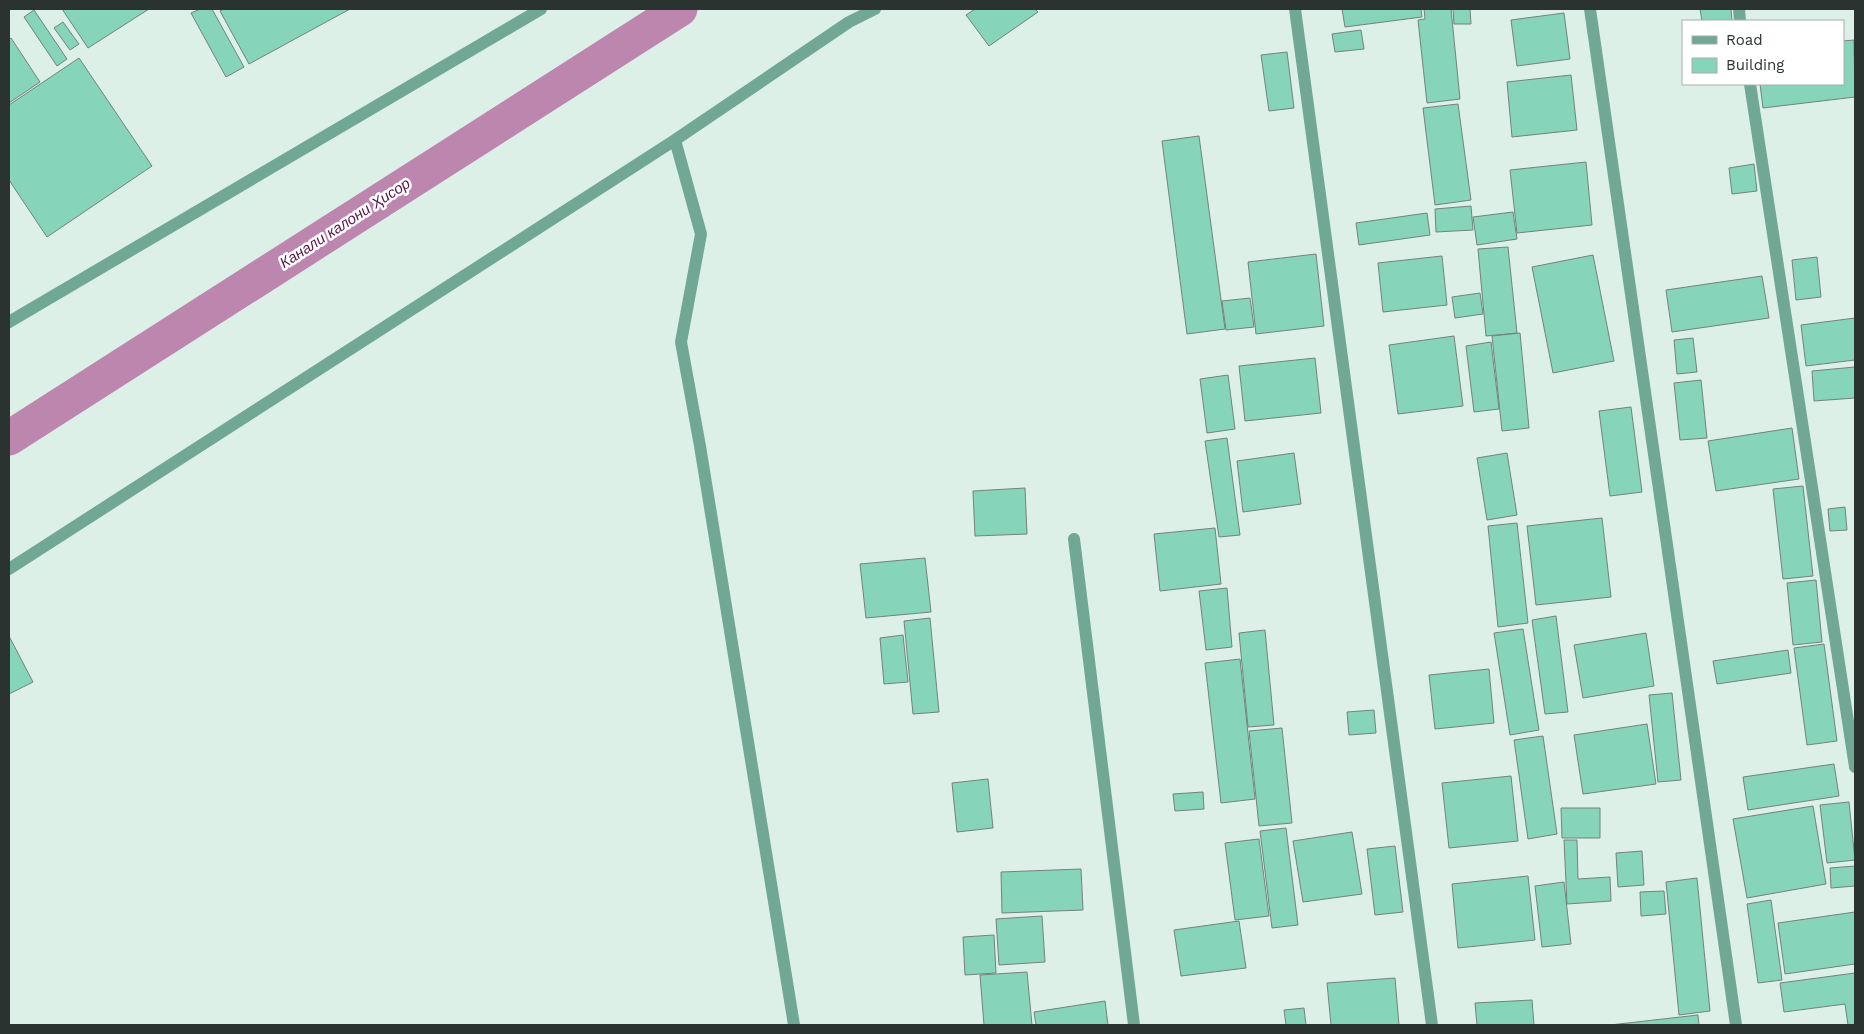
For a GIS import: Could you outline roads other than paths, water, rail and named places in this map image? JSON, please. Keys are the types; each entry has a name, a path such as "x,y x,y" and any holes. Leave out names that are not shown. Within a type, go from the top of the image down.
{"street":[{"path":"9,322 541,9"},
{"path":"9,569 675,140 849,22 875,9"},
{"path":"1295,9 1432,1025"},
{"path":"1590,9 1736,1025"},
{"path":"1750,85 1855,767"},
{"path":"675,140 701,234 681,342 794,1025"},
{"path":"1074,539 1134,1025"}],"waterway":[{"name":"Канали калони Ҳисор","path":"9,438 680,9"}]}
